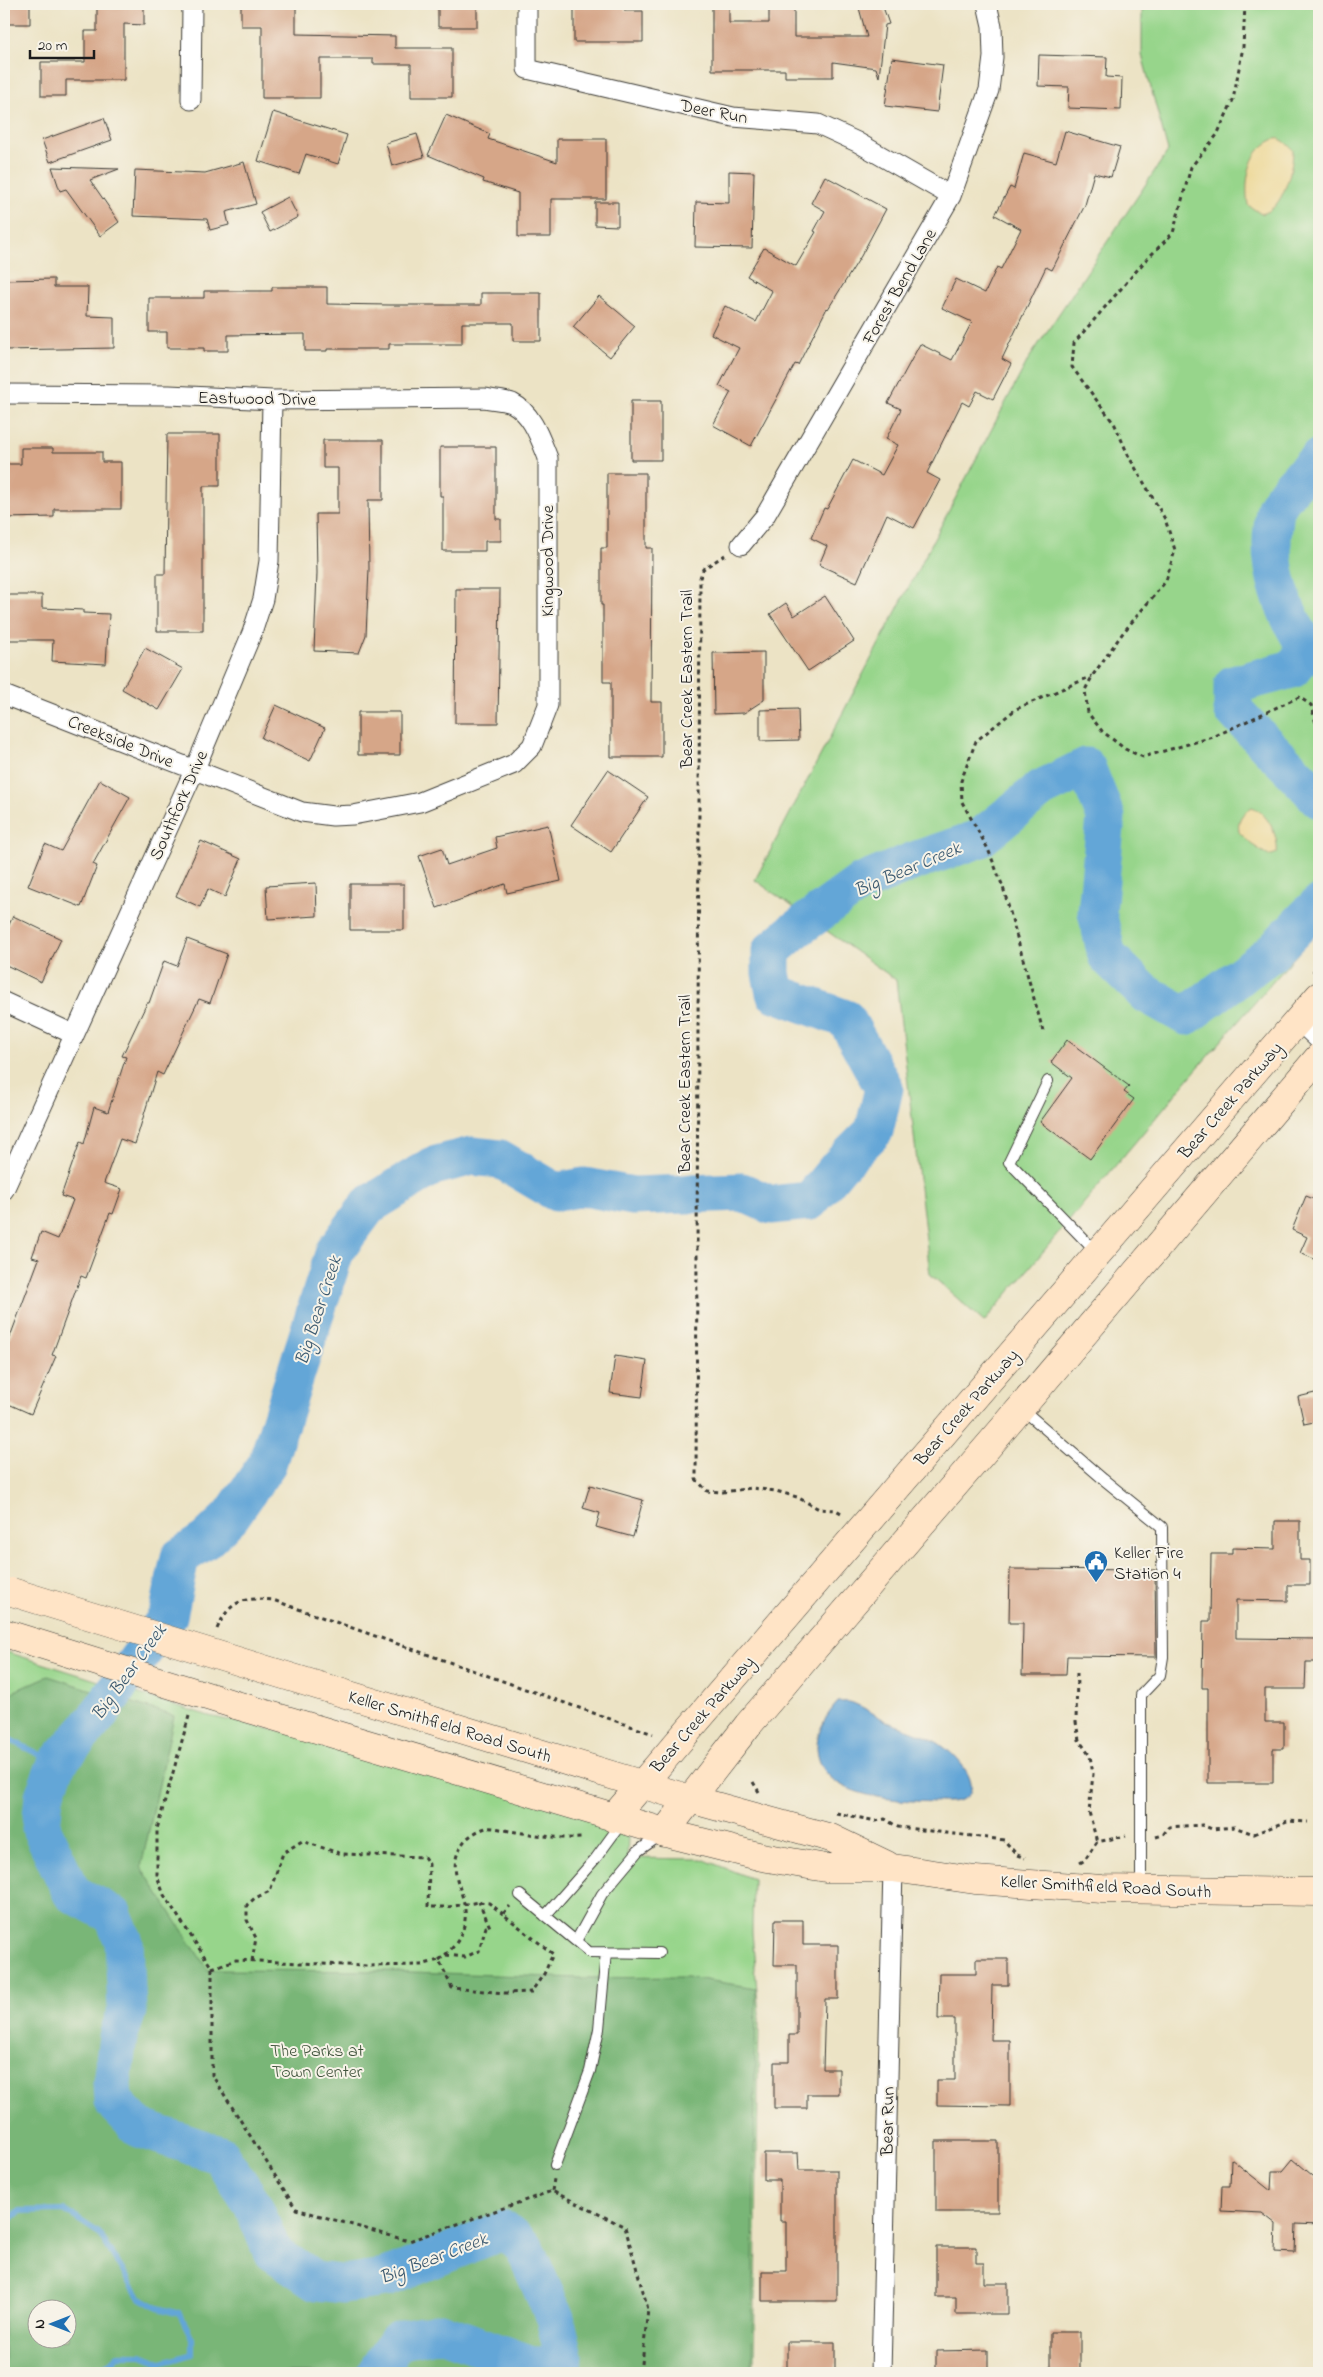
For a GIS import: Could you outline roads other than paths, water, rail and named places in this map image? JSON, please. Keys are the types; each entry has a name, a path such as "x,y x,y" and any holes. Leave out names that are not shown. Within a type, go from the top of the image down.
{"main road":[{"name":"Bear Creek Parkway","path":"618,1819 641,1784 1319,996"},
{"path":"664,1833 748,1725 1129,1282 1319,1057"},
{"path":"1098,1254 1129,1282"},
{"path":"989,1381 1021,1408"},
{"path":"843,1551 875,1577"},
{"name":"Keller Smithfield Road South","path":"8,1591 690,1799 831,1838 893,1868"},
{"name":"Keller Smithfield Road South","path":"4,1632 236,1705 664,1833 762,1857 826,1868 893,1868 975,1880 1141,1890 1319,1892"}],"street":[{"path":"191,100 192,4"},
{"name":"Deer Run","path":"527,4 527,69 733,117 818,124 857,142 951,196"},
{"name":"Forest Bend Lane","path":"741,545 765,516 951,196 989,90 993,57 992,26 987,4"},
{"name":"Eastwood Drive","path":"4,394 169,395 272,400 485,398 510,402"},
{"name":"Southfork Drive","path":"4,1190 73,1034 194,771 252,633 264,598 269,561 272,400"},
{"name":"Kingwood Drive","path":"510,402 519,408 533,424 548,458 548,705 539,732"},
{"name":"Creekside Drive","path":"4,695 302,812 333,816 353,815 420,802 484,778 514,764 532,746 539,732"},
{"path":"4,1002 73,1034"},
{"path":"1299,1021 1319,1040"},
{"name":"Bear Run","path":"881,2373 893,1868"}],"lane":[{"path":"1048,1081 1009,1162 1098,1254"},
{"path":"1021,1408 1102,1479 1162,1527 1163,1657 1160,1675 1141,1695 1141,1890"},
{"path":"545,1916 596,1858 618,1819"},
{"path":"576,1941 602,1894 638,1851 664,1833"},
{"path":"520,1895 589,1952 659,1953"},
{"path":"555,2165 590,2071 598,2030 606,1952"}],"water":[{"path":"838,1702 850,1702 858,1705 890,1723 926,1736 939,1743 954,1756 968,1774 971,1791 966,1797 957,1801 906,1801 864,1794 846,1787 831,1777 820,1763 817,1745 819,1733 824,1722"}],"waterway":[{"name":"Big Bear Creek","path":"1319,458 1280,501 1275,510 1273,527 1273,558 1278,588 1289,616 1304,643 1302,657 1292,669 1233,685 1233,709 1319,799"},
{"name":"Big Bear Creek","path":"376,2373 397,2341 441,2332 540,2368 564,2356 555,2318 524,2247 504,2230 386,2278 342,2284 316,2281 272,2251 252,2203 220,2155 139,2128 113,2101 112,2083 118,2037 127,2011 124,1942 113,1915 72,1893 41,1828 44,1796 57,1763 97,1717 168,1616 180,1557 206,1540 231,1516 267,1464 335,1251 369,1205 433,1166 472,1156 500,1159 556,1192 584,1187 633,1196 742,1192 771,1205 810,1201 839,1166 874,1131 884,1088 846,1019 775,993 771,973 771,951 794,931 859,884 914,861 979,839 1041,789 1086,767 1106,817 1097,912 1107,956 1145,993 1186,1016 1271,953 1319,904"},
{"path":"4,1737 57,1763"},
{"path":"4,2225 20,2211 64,2210 99,2233 139,2297 158,2308 180,2314 192,2338 192,2354 162,2363 142,2355 118,2355 98,2373"}],"place":[{"name":"Keller Fire Station 4","path":"1096,1583"}],"park label":[{"name":"The Parks at Town Center","path":"317,2060"}]}
